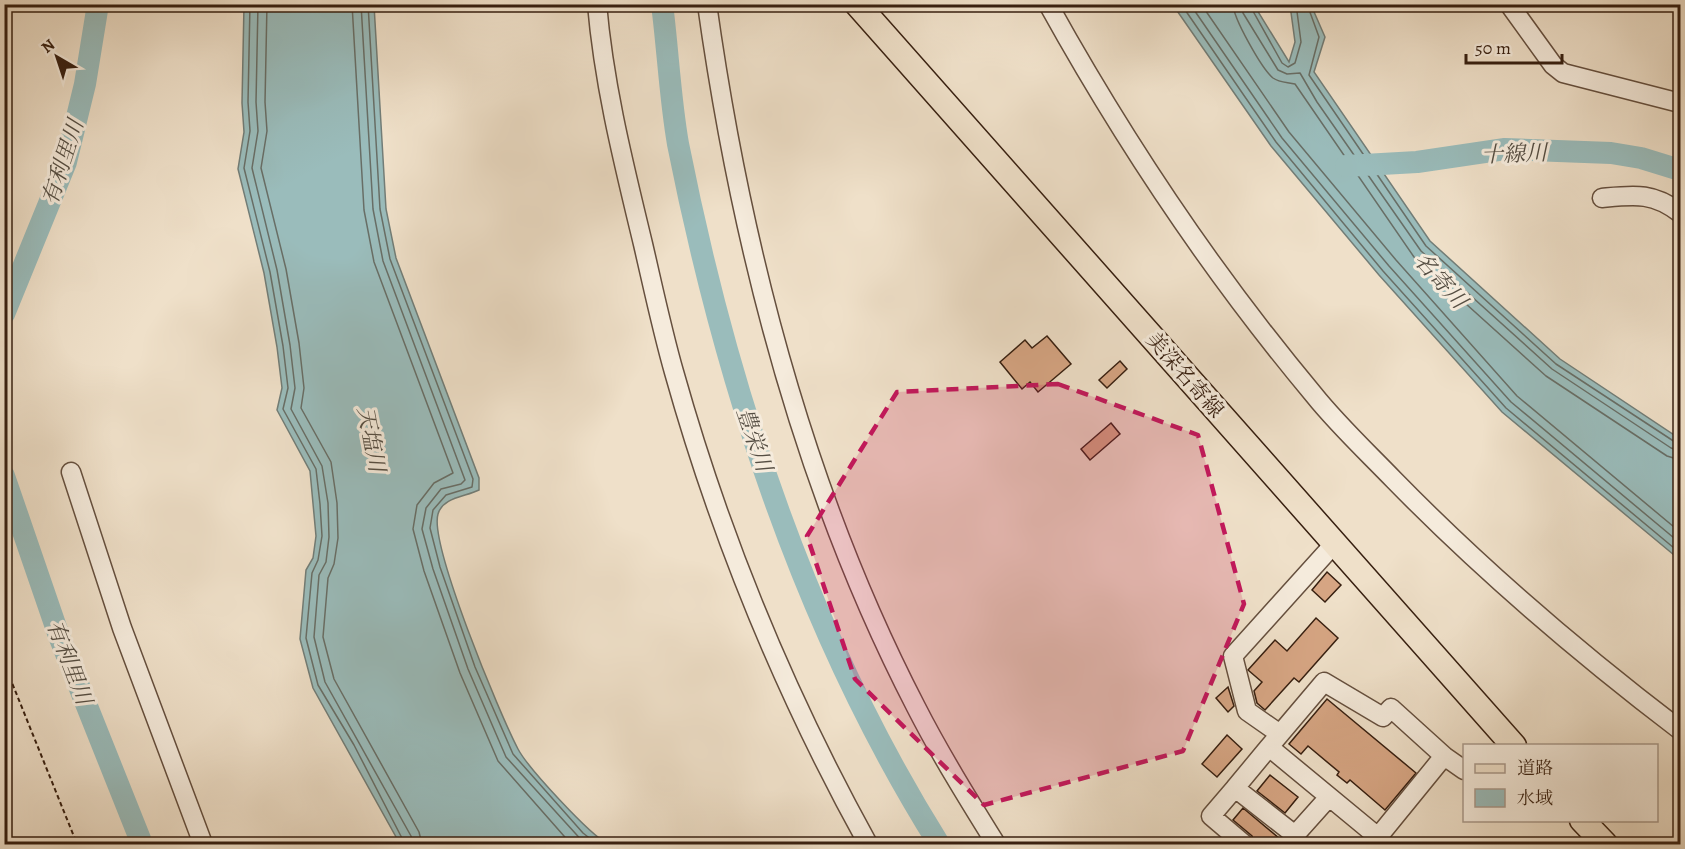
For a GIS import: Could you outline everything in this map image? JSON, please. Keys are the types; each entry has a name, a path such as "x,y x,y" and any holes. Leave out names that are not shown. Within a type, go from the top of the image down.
{"main road":[{"name":"美深名寄線","path":"857,4 1512,744"},
{"path":"1584,822 1605,844"}],"lane":[{"path":"597,4 601,59 629,187 673,371 689,423 759,618 804,723 868,844"},
{"path":"706,4 738,188 766,312 836,528 915,706 996,844"},
{"path":"1048,4 1132,150 1235,296 1314,396 1448,535 1529,608 1680,729"},
{"path":"1509,4 1554,65 1563,73 1680,104"},
{"path":"1602,198 1639,194 1666,201 1680,213"},
{"path":"71,472 122,628 203,844"},
{"path":"1334,544 1233,656 1248,711 1329,797 1378,837 1444,756"},
{"path":"1244,844 1211,816 1324,682 1383,717 1391,708 1444,756 1463,769"},
{"path":"1235,788 1301,840 1329,797"}],"path":[{"path":"4,663 77,844"}],"highlighted area":[{"path":"1058,384 1198,435 1244,604 1183,751 984,805 855,679 807,536 897,392"}],"water":[{"name":"天塩川","path":"244,5 374,5 386,209 396,258 479,478 479,490 449,501 438,514 438,531 444,559 482,668 518,749 560,800 608,844 400,844 313,688 300,639 306,570 313,558 316,536 310,471 277,410 282,388 277,347 264,273 238,169 244,132 242,103"},
{"name":"名寄川","path":"1173,5 1254,5 1289,62 1295,42 1290,5 1311,5 1325,37 1314,72 1430,241 1560,359 1680,439 1680,560 1502,412 1379,275 1271,146"}],"building":[{"path":"1047,336 1071,364 1038,392 1030,382 1022,389 1000,362 1025,340 1032,348"},
{"path":"1120,361 1127,369 1107,388 1099,380"},
{"path":"1111,423 1120,434 1090,460 1081,449"},
{"path":"1327,572 1341,585 1325,602 1312,590"},
{"path":"1316,618 1338,638 1299,682 1294,678 1265,710 1257,703 1254,691 1262,682 1248,670 1275,640 1287,651"},
{"path":"1228,687 1234,706 1228,712 1216,698"},
{"path":"1327,699 1416,773 1385,810 1350,780 1347,783 1337,775 1339,772 1308,746 1301,754 1289,744"},
{"path":"1227,735 1242,749 1217,777 1202,764"},
{"path":"1270,775 1298,797 1285,813 1257,791"},
{"path":"1243,808 1286,844 1255,844 1252,836 1233,820"}],"waterway":[{"name":"有利里川","path":"4,314 66,162 85,84 98,4"},
{"name":"豊栄川","path":"662,4 678,144 720,326 747,416 777,506 811,594 849,680 892,764 939,844"},
{"name":"十線川","path":"1346,166 1417,162 1505,149 1611,153 1641,158 1680,170"},
{"name":"有利里川","path":"4,476 59,636 142,844"},
{"path":"4,827 12,844"}]}
